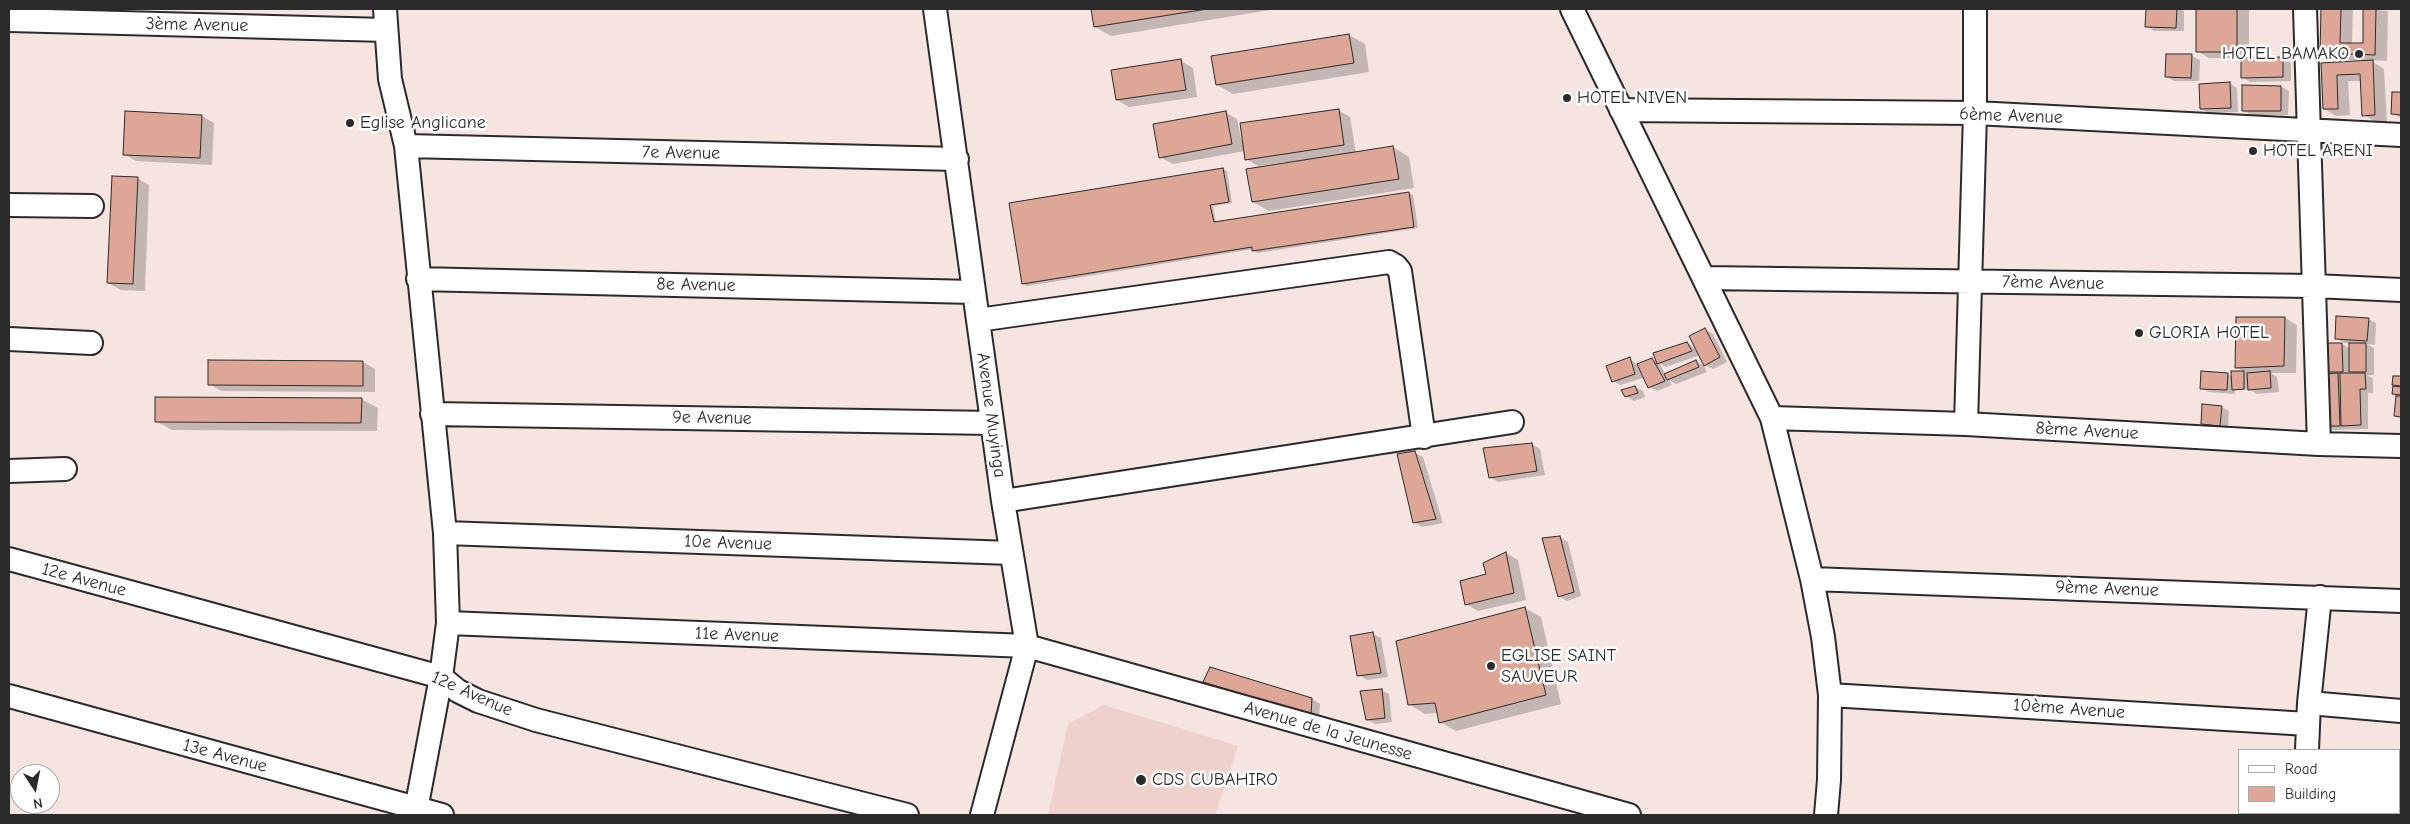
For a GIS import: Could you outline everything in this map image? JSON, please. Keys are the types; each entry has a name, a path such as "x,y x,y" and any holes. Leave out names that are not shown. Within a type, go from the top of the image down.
{"street":[{"name":"Avenue Muyinga","path":"935,9 1003,501 1027,646 982,815"},
{"path":"1572,9 1772,418 1812,579 1823,637 1830,695 1829,780 1826,815"},
{"path":"1966,424 1975,113 1976,9"},
{"path":"2305,9 2319,444"},
{"path":"386,19 390,80 406,146 418,279 446,533 448,622 441,678 416,812"},
{"name":"3ème Avenue","path":"9,20 386,19"},
{"name":"6ème Avenue","path":"1621,110 1975,113 2401,135"},
{"name":"7e Avenue","path":"406,146 957,159"},
{"path":"9,205 92,206"},
{"path":"978,320 1389,262 1400,271 1424,437"},
{"name":"7ème Avenue","path":"1705,278 2314,286 2401,290"},
{"name":"8e Avenue","path":"418,279 974,292"},
{"path":"9,339 91,343"},
{"name":"9e Avenue","path":"432,414 992,423"},
{"name":"8ème Avenue","path":"1772,418 1966,424 2319,444 2401,446"},
{"path":"1003,501 1512,422"},
{"path":"9,472 65,469"},
{"name":"10e Avenue","path":"446,533 1012,553"},
{"name":"12e Avenue","path":"9,559 441,678 458,691 478,701 536,720 907,815"},
{"name":"9ème Avenue","path":"1812,579 2401,601"},
{"path":"2307,749 2308,714 2320,597"},
{"name":"11e Avenue","path":"448,622 1027,646"},
{"name":"Avenue de la Jeunesse","path":"1027,646 1629,815"},
{"name":"10ème Avenue","path":"1830,695 2308,714 2401,711"},
{"name":"13e Avenue","path":"9,696 416,812 442,815"}],"shaded area":[{"name":"CDS CUBAHIRO","path":"1104,705 1238,746 1215,815 1048,815 1068,724"}],"building":[{"path":"1091,9 1207,9 1094,27"},
{"path":"2146,9 2177,9 2176,28 2145,27"},
{"path":"2196,9 2237,9 2237,52 2196,52"},
{"path":"2321,9 2341,9 2340,43 2363,43 2363,9 2376,9 2375,55 2320,53"},
{"path":"1349,34 1354,63 1216,85 1211,56"},
{"path":"2166,54 2192,54 2191,78 2165,77"},
{"path":"2283,57 2283,77 2241,78 2241,58"},
{"path":"1181,59 1186,90 1116,100 1111,70"},
{"path":"2373,60 2375,115 2362,116 2360,74 2337,75 2338,109 2323,109 2321,63"},
{"path":"2230,82 2231,108 2200,109 2199,84"},
{"path":"2242,85 2281,86 2281,111 2242,111"},
{"path":"2392,92 2401,92 2401,115 2391,114"},
{"path":"1339,109 1344,145 1245,160 1240,123"},
{"path":"125,111 202,115 200,158 123,155"},
{"path":"1226,111 1232,144 1159,158 1153,124"},
{"path":"1393,146 1399,179 1252,202 1246,169"},
{"path":"1223,168 1229,202 1210,205 1214,222 1409,192 1414,227 1252,251 1252,247 1022,284 1009,203"},
{"path":"112,176 138,177 133,284 107,283"},
{"path":"2336,316 2369,318 2367,341 2335,339"},
{"path":"2236,317 2285,317 2284,366 2235,368"},
{"path":"1705,328 1720,357 1704,366 1689,336"},
{"path":"1687,342 1692,351 1657,364 1653,353"},
{"path":"2324,343 2342,343 2343,372 2324,372"},
{"path":"2349,343 2366,343 2366,372 2349,372"},
{"path":"1630,357 1635,374 1612,382 1606,366"},
{"path":"1652,358 1665,381 1648,388 1637,364"},
{"path":"208,360 363,361 363,386 208,385"},
{"path":"1696,360 1699,367 1667,380 1664,374"},
{"path":"2201,371 2228,373 2227,390 2200,389"},
{"path":"2231,371 2244,371 2244,389 2232,390"},
{"path":"2270,371 2271,388 2248,390 2247,373"},
{"path":"2338,373 2340,426 2324,426 2323,374"},
{"path":"2340,373 2365,373 2366,389 2360,389 2361,425 2341,426"},
{"path":"2393,376 2401,376 2401,386 2392,385"},
{"path":"1635,386 1638,393 1625,397 1621,390"},
{"path":"2393,386 2401,387 2401,395 2392,394"},
{"path":"2396,396 2401,396 2401,417 2394,416"},
{"path":"155,397 362,398 361,423 155,422"},
{"path":"2202,404 2222,406 2220,426 2201,424"},
{"path":"1532,443 1537,471 1489,478 1483,448"},
{"path":"1415,451 1436,519 1413,523 1397,454"},
{"path":"1560,536 1574,592 1558,597 1542,538"},
{"path":"1506,552 1514,593 1465,605 1460,581 1486,574 1483,563"},
{"path":"1525,607 1546,695 1439,723 1435,703 1408,705 1396,641"},
{"path":"1373,632 1381,673 1357,676 1350,636"},
{"path":"1210,667 1312,698 1311,715 1203,682"},
{"path":"1382,689 1385,718 1366,720 1360,691"}],"place":[{"name":"HOTEL BAMAKO","path":"2359,54"},
{"name":"HOTEL NIVEN","path":"1567,98"},
{"name":"Eglise Anglicane","path":"350,123"},
{"name":"HOTEL ARENI","path":"2253,151"},
{"name":"GLORIA HOTEL","path":"2139,333"},
{"name":"EGLISE SAINT SAUVEUR","path":"1491,666"},
{"name":"CDS CUBAHIRO","path":"1141,780"}]}
